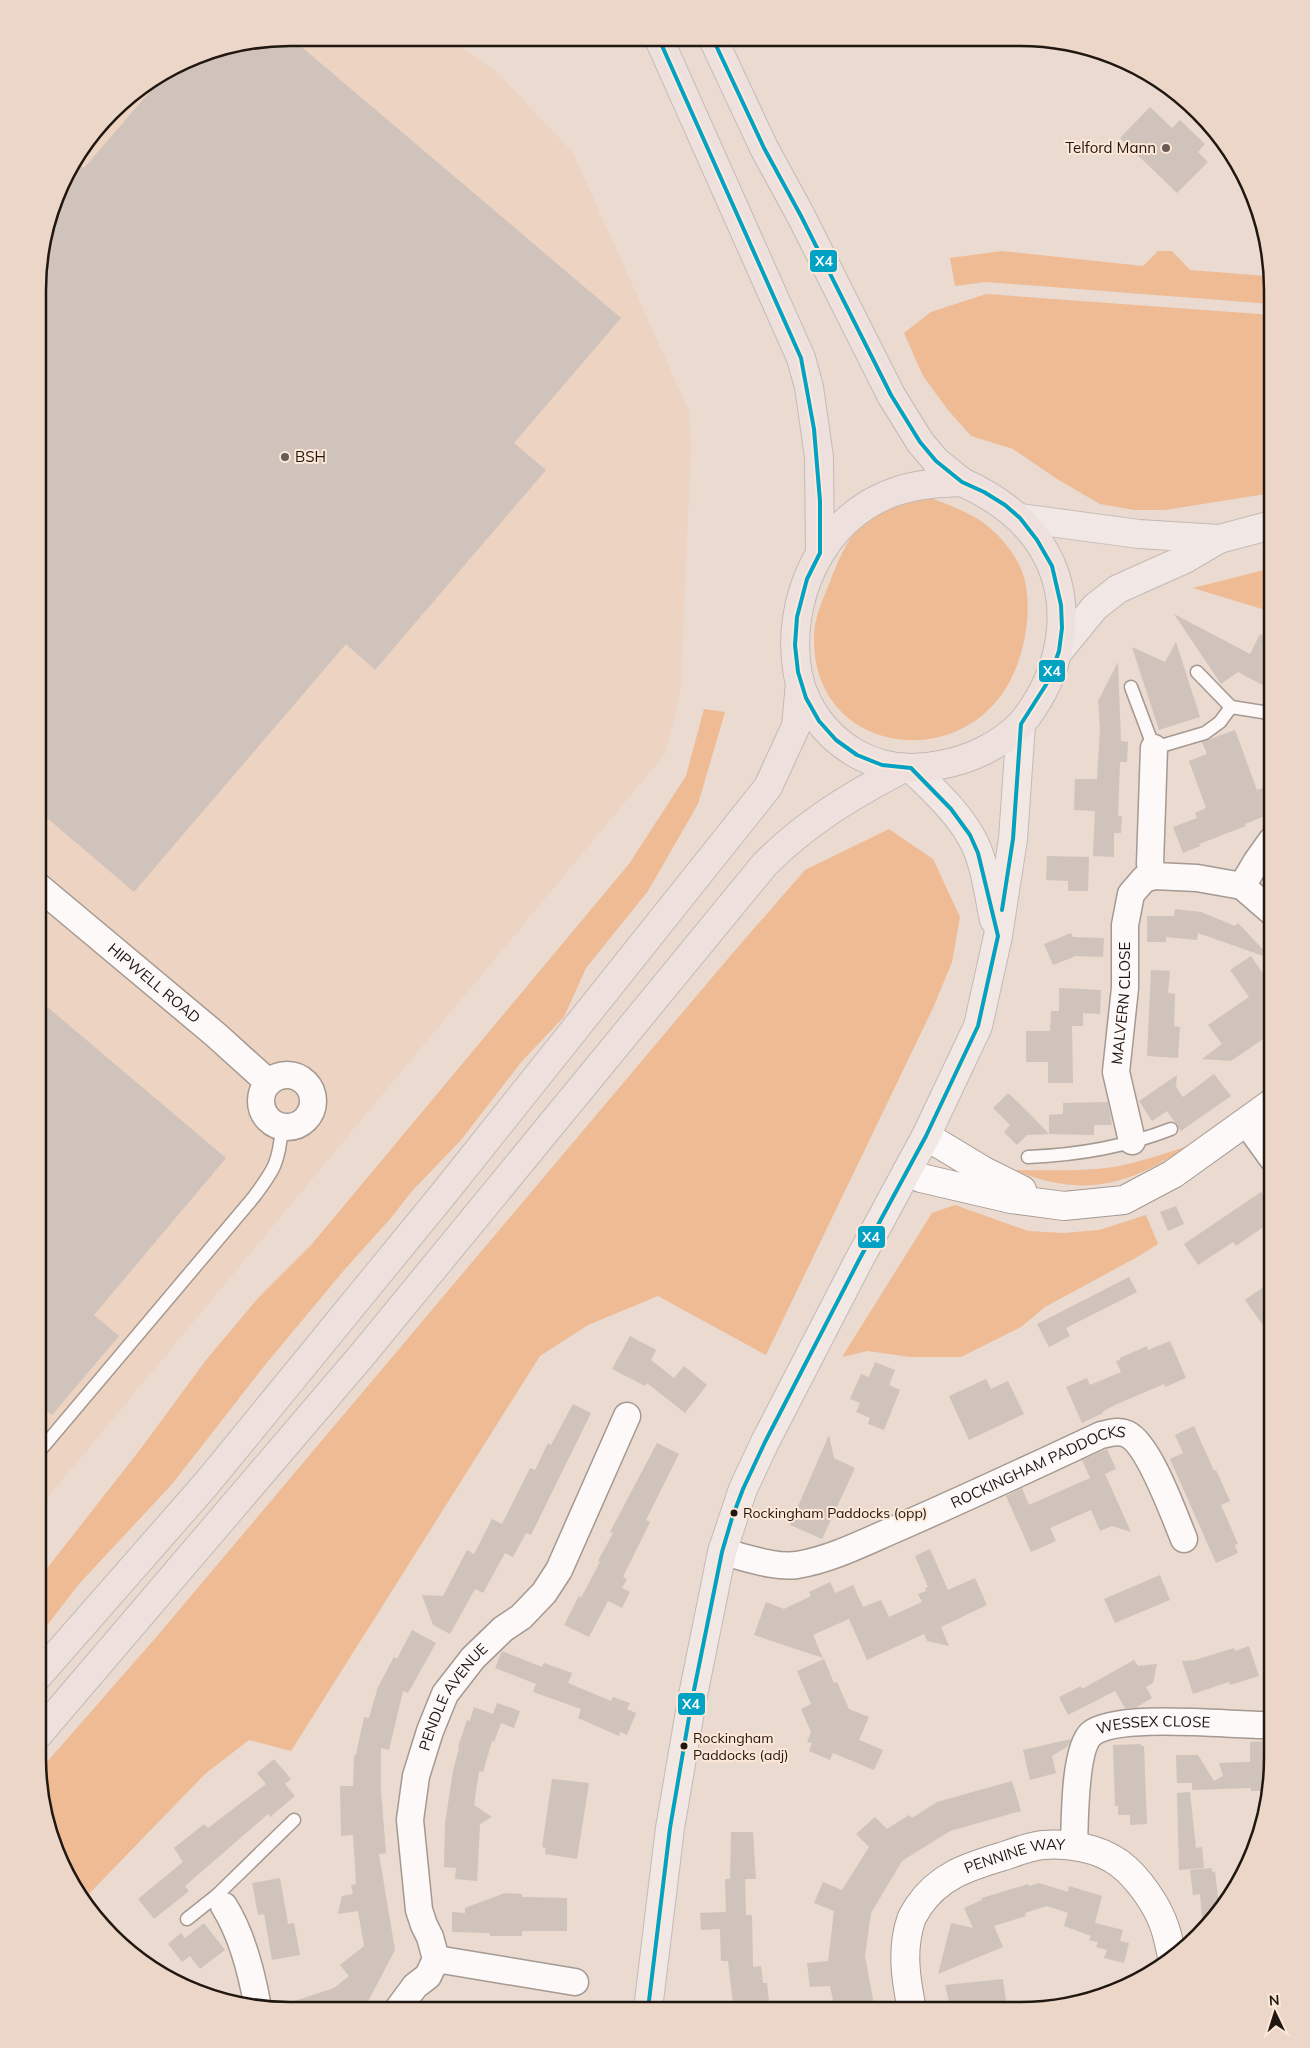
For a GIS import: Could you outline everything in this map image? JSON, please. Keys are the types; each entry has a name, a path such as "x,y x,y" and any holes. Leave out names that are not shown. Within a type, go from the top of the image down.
{"highway":[{"path":"662,46 801,358 810,395 819,457 820,552"},
{"path":"717,46 764,148 801,216 891,394 920,442 936,461 962,482 984,492 1005,505 1020,518 1046,554 1054,575 1061,605 1062,628 1059,651 1049,680 1021,724 996,743 972,756 938,766 908,768 882,765 863,758 841,744 817,720 807,702 800,683 795,639 797,617 804,588 820,552 840,526 866,506 896,491 928,484 962,482"},
{"path":"46,1667 213,1475 445,1192 751,810 768,787 796,726 800,683"},
{"path":"46,1726 363,1354 765,864 788,841 820,816 859,791 908,768"}],"main road":[{"path":"1020,518 1139,534 1219,539"},
{"path":"1059,651 1095,607 1118,589 1185,559 1219,539 1264,527"},
{"path":"649,2002 670,1828 692,1700 722,1552 743,1489 765,1442 859,1260 926,1136 978,1026 998,936 1013,839 1021,724"},
{"path":"908,768 951,809 970,835 978,853 998,936"}],"street":[{"path":"1154,748 1150,864 1154,876 1196,878 1242,886 1264,905"},
{"path":"1242,886 1264,851"},
{"name":"MALVERN CLOSE","path":"1132,1141 1116,1072 1125,988 1126,925 1131,894 1144,879 1154,876"},
{"name":"HIPWELL ROAD","path":"46,893 268,1082"},
{"path":"285,1074 303,1080 313,1095 313,1104 308,1117 297,1125 282,1127 271,1121 265,1115 261,1106 261,1097 268,1082 276,1076 285,1074"},
{"path":"907,1171 921,1178 1011,1199 1045,1204 1064,1206 1124,1200 1173,1174 1264,1109"},
{"path":"1246,1122 1264,1147"},
{"path":"926,1136 984,1171 1045,1204"},
{"name":"PENDLE AVENUE","path":"436,1960 430,1937 419,1910 410,1820 416,1776 430,1731 445,1694 473,1658 544,1593 559,1570 627,1416"},
{"name":"ROCKINGHAM PADDOCKS","path":"722,1552 776,1564 795,1565 816,1561 969,1497 1101,1435 1117,1431 1129,1435 1145,1453 1184,1538"},
{"name":"WESSEX CLOSE","path":"1074,1846 1077,1781 1082,1753 1091,1735 1109,1726 1137,1723 1194,1722 1264,1725"},
{"name":"PENNINE WAY","path":"910,2002 906,1978 905,1952 911,1919 926,1896 951,1874 978,1863 1042,1845 1074,1846 1099,1852 1119,1863 1135,1877 1146,1892 1165,1927 1170,1949"},
{"path":"220,1901 233,1920 253,1981 256,2000"},
{"path":"403,2002 415,1986 428,1976 436,1960 575,1982"}],"lane":[{"path":"1197,672 1231,707 1264,712"},
{"path":"1131,687 1154,748 1205,733 1220,722 1231,707"},
{"path":"46,1440 253,1198 273,1171 279,1155 282,1127"},
{"path":"1028,1157 1095,1151 1171,1129"},
{"path":"187,1919 220,1901 294,1820"}],"shaded area":[{"path":"290,46 460,46 495,70 573,153 689,411 691,449 680,695 665,754 46,1499 46,290 48,258 59,211 71,182 87,154 107,129 129,107 154,87 182,71 211,59 258,48"},
{"path":"1002,251 1143,266 1158,251 1172,251 1190,270 1263,276 1264,303 986,282 955,286 950,258"},
{"path":"986,294 1264,314 1264,494 1165,510 1134,510 1100,504 1057,479 1013,449 971,436 948,410 923,376 904,333 931,312"},
{"path":"926,496 976,518 1005,543 1023,574 1028,612 1024,640 1017,666 1012,677 990,708 961,729 929,739 896,739 865,729 839,709 821,680 814,633 819,610 836,568 851,537 858,528 875,513 886,507"},
{"path":"1264,570 1264,610 1193,588"},
{"path":"704,709 725,712 698,804 648,891 586,968 564,1017 522,1061 461,1140 413,1190 345,1269 265,1365 173,1483 79,1584 46,1627 46,1570 142,1447 206,1360 259,1297 312,1244 629,864 686,776"},
{"path":"889,829 933,859 960,917 952,962 933,1008 766,1355 658,1296 588,1325 540,1356 291,1751 249,1740 205,1774 88,1895 71,1866 59,1837 48,1790 46,1763 158,1635 731,955 805,870"},
{"path":"1190,1145 1147,1170 1105,1183 1084,1185 1062,1184 1039,1179 1014,1170 1106,1168 1137,1162"},
{"path":"955,1205 1028,1231 1063,1233 1099,1230 1146,1215 1158,1244 1045,1307 1021,1327 961,1357 910,1357 868,1351 842,1357 932,1213"}],"building":[{"name":"BSH","path":"300,46 621,318 514,443 546,470 375,670 346,644 134,892 46,817 46,290 48,258 59,211 71,182 80,165 84,168 153,88 182,71 211,59 242,51 258,48"},
{"name":"Telford Mann","path":"1150,107 1172,128 1180,120 1205,144 1198,152 1208,162 1177,193 1120,138"},
{"path":"1174,614 1250,654 1260,634 1264,636 1264,686 1238,672 1221,684"},
{"path":"1176,642 1200,717 1159,730 1132,647 1165,662"},
{"path":"1118,662 1121,741 1128,742 1127,762 1120,762 1118,816 1122,816 1121,833 1114,833 1114,857 1093,856 1095,811 1074,810 1075,779 1097,779 1100,729 1098,701"},
{"path":"1235,730 1257,790 1264,787 1264,816 1245,824 1246,826 1199,844 1200,846 1183,853 1173,827 1197,818 1195,813 1206,808 1189,761 1207,754 1202,742"},
{"path":"1047,856 1089,857 1088,891 1068,891 1068,881 1046,880"},
{"path":"1175,909 1201,912 1235,926 1238,923 1264,951 1264,956 1198,933 1197,940 1166,937 1166,942 1147,942 1147,916 1174,916"},
{"path":"1071,933 1073,937 1104,938 1103,957 1076,956 1053,965 1044,944"},
{"path":"1251,956 1264,975 1264,1038 1231,1061 1202,1059 1222,1044 1208,1025 1249,997 1230,970"},
{"path":"1151,970 1170,971 1168,993 1175,994 1174,1026 1180,1027 1178,1058 1147,1056"},
{"path":"1059,988 1101,990 1100,1014 1083,1013 1083,1026 1072,1026 1073,1083 1048,1083 1048,1062 1026,1062 1026,1031 1050,1031 1051,1011 1059,1011"},
{"path":"46,1006 226,1158 94,1315 119,1336 52,1415 46,1410"},
{"path":"1214,1074 1231,1096 1181,1131 1167,1111 1152,1121 1139,1101 1177,1075 1176,1087 1183,1097"},
{"path":"1008,1093 1049,1134 1027,1135 1017,1145 1004,1132 1010,1125 993,1108"},
{"path":"1108,1102 1112,1125 1094,1125 1094,1135 1049,1134 1049,1115 1063,1114 1063,1103"},
{"path":"1261,1192 1264,1196 1264,1227 1236,1246 1233,1242 1198,1265 1184,1244"},
{"path":"1176,1206 1184,1224 1168,1231 1160,1212"},
{"path":"1129,1277 1137,1292 1066,1328 1070,1336 1049,1347 1037,1324"},
{"path":"1264,1287 1264,1327 1245,1300"},
{"path":"630,1336 656,1350 651,1360 674,1378 684,1366 707,1385 685,1413 647,1383 645,1386 612,1369"},
{"path":"1170,1341 1186,1378 1165,1387 1164,1384 1117,1404 1082,1423 1066,1387 1087,1378 1090,1385 1121,1372 1116,1361 1120,1360 1120,1358 1147,1346 1148,1350"},
{"path":"875,1362 895,1370 889,1385 900,1390 884,1430 868,1424 870,1418 856,1412 860,1403 850,1399 861,1374 869,1377"},
{"path":"986,1379 991,1389 1008,1381 1024,1414 969,1440 949,1396"},
{"path":"573,1404 591,1413 531,1535 526,1533 513,1557 505,1553 483,1593 475,1589 450,1634 433,1625 422,1595 443,1596 467,1550 474,1554 492,1519 502,1524 530,1468 535,1470 548,1443 551,1445"},
{"path":"1194,1426 1230,1501 1221,1505 1238,1544 1235,1545 1238,1553 1216,1563 1170,1459 1183,1453 1175,1435"},
{"path":"829,1435 834,1458 855,1468 822,1539 790,1525"},
{"path":"657,1443 679,1454 646,1520 650,1522 623,1577 627,1579 622,1588 630,1592 622,1608 608,1601 589,1637 564,1625 600,1562 598,1561 613,1533 610,1532"},
{"path":"1107,1449 1116,1469 1105,1474 1131,1532 1112,1526 1100,1531 1091,1510 1050,1528 1056,1541 1031,1552 1006,1496 1022,1488 1029,1505 1090,1478 1082,1460"},
{"path":"930,1549 948,1590 975,1578 987,1605 941,1627 949,1646 927,1641 924,1634 867,1660 849,1619 813,1635 823,1658 754,1635 766,1602 784,1609 811,1596 809,1592 830,1582 835,1593 853,1585 863,1607 881,1600 889,1617 922,1602 918,1594 926,1591 925,1588 928,1587 915,1556"},
{"path":"1160,1575 1170,1600 1115,1623 1104,1599"},
{"path":"412,1630 436,1643 408,1693 403,1691 389,1750 381,1748 381,1791 386,1853 379,1854 395,1950 368,2002 291,2002 334,1988 349,1976 340,1965 364,1946 358,1911 338,1914 342,1896 353,1894 351,1885 356,1884 353,1835 341,1836 340,1786 353,1786 354,1755 356,1755 364,1717 369,1718 378,1687 394,1657 397,1659"},
{"path":"1249,1646 1259,1676 1230,1685 1229,1682 1193,1694 1182,1661 1195,1660 1234,1648 1235,1651"},
{"path":"502,1651 542,1667 544,1663 572,1673 568,1683 611,1701 613,1697 630,1703 627,1709 636,1713 627,1735 620,1732 619,1736 578,1718 581,1709 533,1692 536,1684 495,1668"},
{"path":"824,1659 834,1683 837,1682 849,1709 869,1717 859,1740 883,1750 874,1770 833,1753 830,1760 809,1751 812,1743 807,1742 811,1732 801,1709 811,1704 797,1671"},
{"path":"1134,1660 1138,1666 1157,1664 1153,1683 1146,1687 1152,1698 1135,1708 1125,1708 1115,1691 1068,1715 1059,1697 1081,1686 1082,1689"},
{"path":"497,1703 520,1711 514,1728 501,1723 494,1742 492,1741 483,1772 479,1771 474,1805 492,1817 480,1824 477,1881 455,1879 456,1868 444,1867 445,1823 458,1747 467,1720 470,1721 474,1707 493,1714"},
{"path":"1071,1739 1068,1746 1052,1756 1056,1773 1030,1780 1023,1750"},
{"path":"1264,1741 1262,1791 1251,1791 1251,1788 1192,1790 1192,1783 1177,1783 1176,1755 1198,1755 1214,1781 1223,1776 1219,1763 1250,1762 1250,1742"},
{"path":"1141,1744 1141,1746 1144,1746 1147,1824 1130,1825 1130,1815 1118,1815 1118,1806 1115,1806 1113,1745"},
{"path":"274,1759 291,1779 285,1784 295,1796 270,1817 268,1814 185,1886 189,1891 154,1919 138,1899 183,1862 174,1848 204,1824 208,1828 266,1784 257,1773"},
{"path":"552,1779 589,1783 577,1859 545,1854 546,1848 542,1847"},
{"path":"1012,1781 1021,1811 950,1831 902,1861 871,1913 865,1956 874,2002 833,2002 830,1986 810,1987 807,1963 828,1961 834,1911 814,1903 823,1882 842,1890 869,1847 856,1834 875,1817 887,1829 909,1815 912,1818 937,1802"},
{"path":"1190,1792 1196,1848 1202,1847 1204,1868 1179,1870 1177,1793"},
{"path":"731,1832 753,1832 756,1879 745,1879 746,1915 752,1915 753,1967 761,1966 763,1983 767,1983 769,2002 733,2002 728,1961 721,1961 720,1929 701,1930 700,1913 726,1912 725,1879 730,1879"},
{"path":"1212,1868 1212,1872 1215,1871 1218,1898 1220,1898 1202,1920 1200,1894 1193,1895 1190,1870"},
{"path":"280,1878 288,1924 294,1923 300,1955 272,1960 264,1914 258,1915 252,1883"},
{"path":"1039,1883 1068,1892 1069,1886 1102,1896 1095,1923 1123,1930 1120,1941 1129,1943 1124,1963 1104,1958 1107,1950 1096,1947 1098,1942 1089,1940 1091,1936 1064,1926 1068,1913 1047,1906 1025,1913 1026,1916 994,1926 1003,1947 938,1974 951,1923 973,1928 964,1908 982,1900 982,1898 1028,1884 1029,1886"},
{"path":"505,1893 522,1894 522,1897 567,1898 567,1931 522,1931 522,1936 490,1936 490,1933 452,1932 452,1912 465,1913 465,1908"},
{"path":"204,1923 225,1950 200,1969 190,1956 182,1962 168,1944 181,1933 185,1938"},
{"path":"1003,1979 1006,2002 949,2002 945,1985"}],"transit line":[{"name":"X4","path":"649,2002 670,1828 692,1700 722,1552 732,1518 765,1442 859,1260 926,1136 978,1026 998,936 978,853 970,835 951,809 911,768 882,765 857,755 836,740 819,721 806,698 798,672 795,645 797,617 807,579 820,553 820,501 814,429 801,358 662,46"},
{"name":"X4","path":"716,46 764,148 801,216 891,395 920,442 936,461 962,482 984,492 1005,505 1020,518 1037,540 1052,566 1061,605 1062,628 1059,651 1049,680 1021,724 1013,839 1002,910"}],"place":[{"name":"Telford Mann","path":"1166,148"},
{"name":"BSH","path":"285,457"},
{"name":"Rockingham Paddocks (opp)","path":"734,1513"},
{"name":"Rockingham Paddocks (adj)","path":"684,1746"}]}
